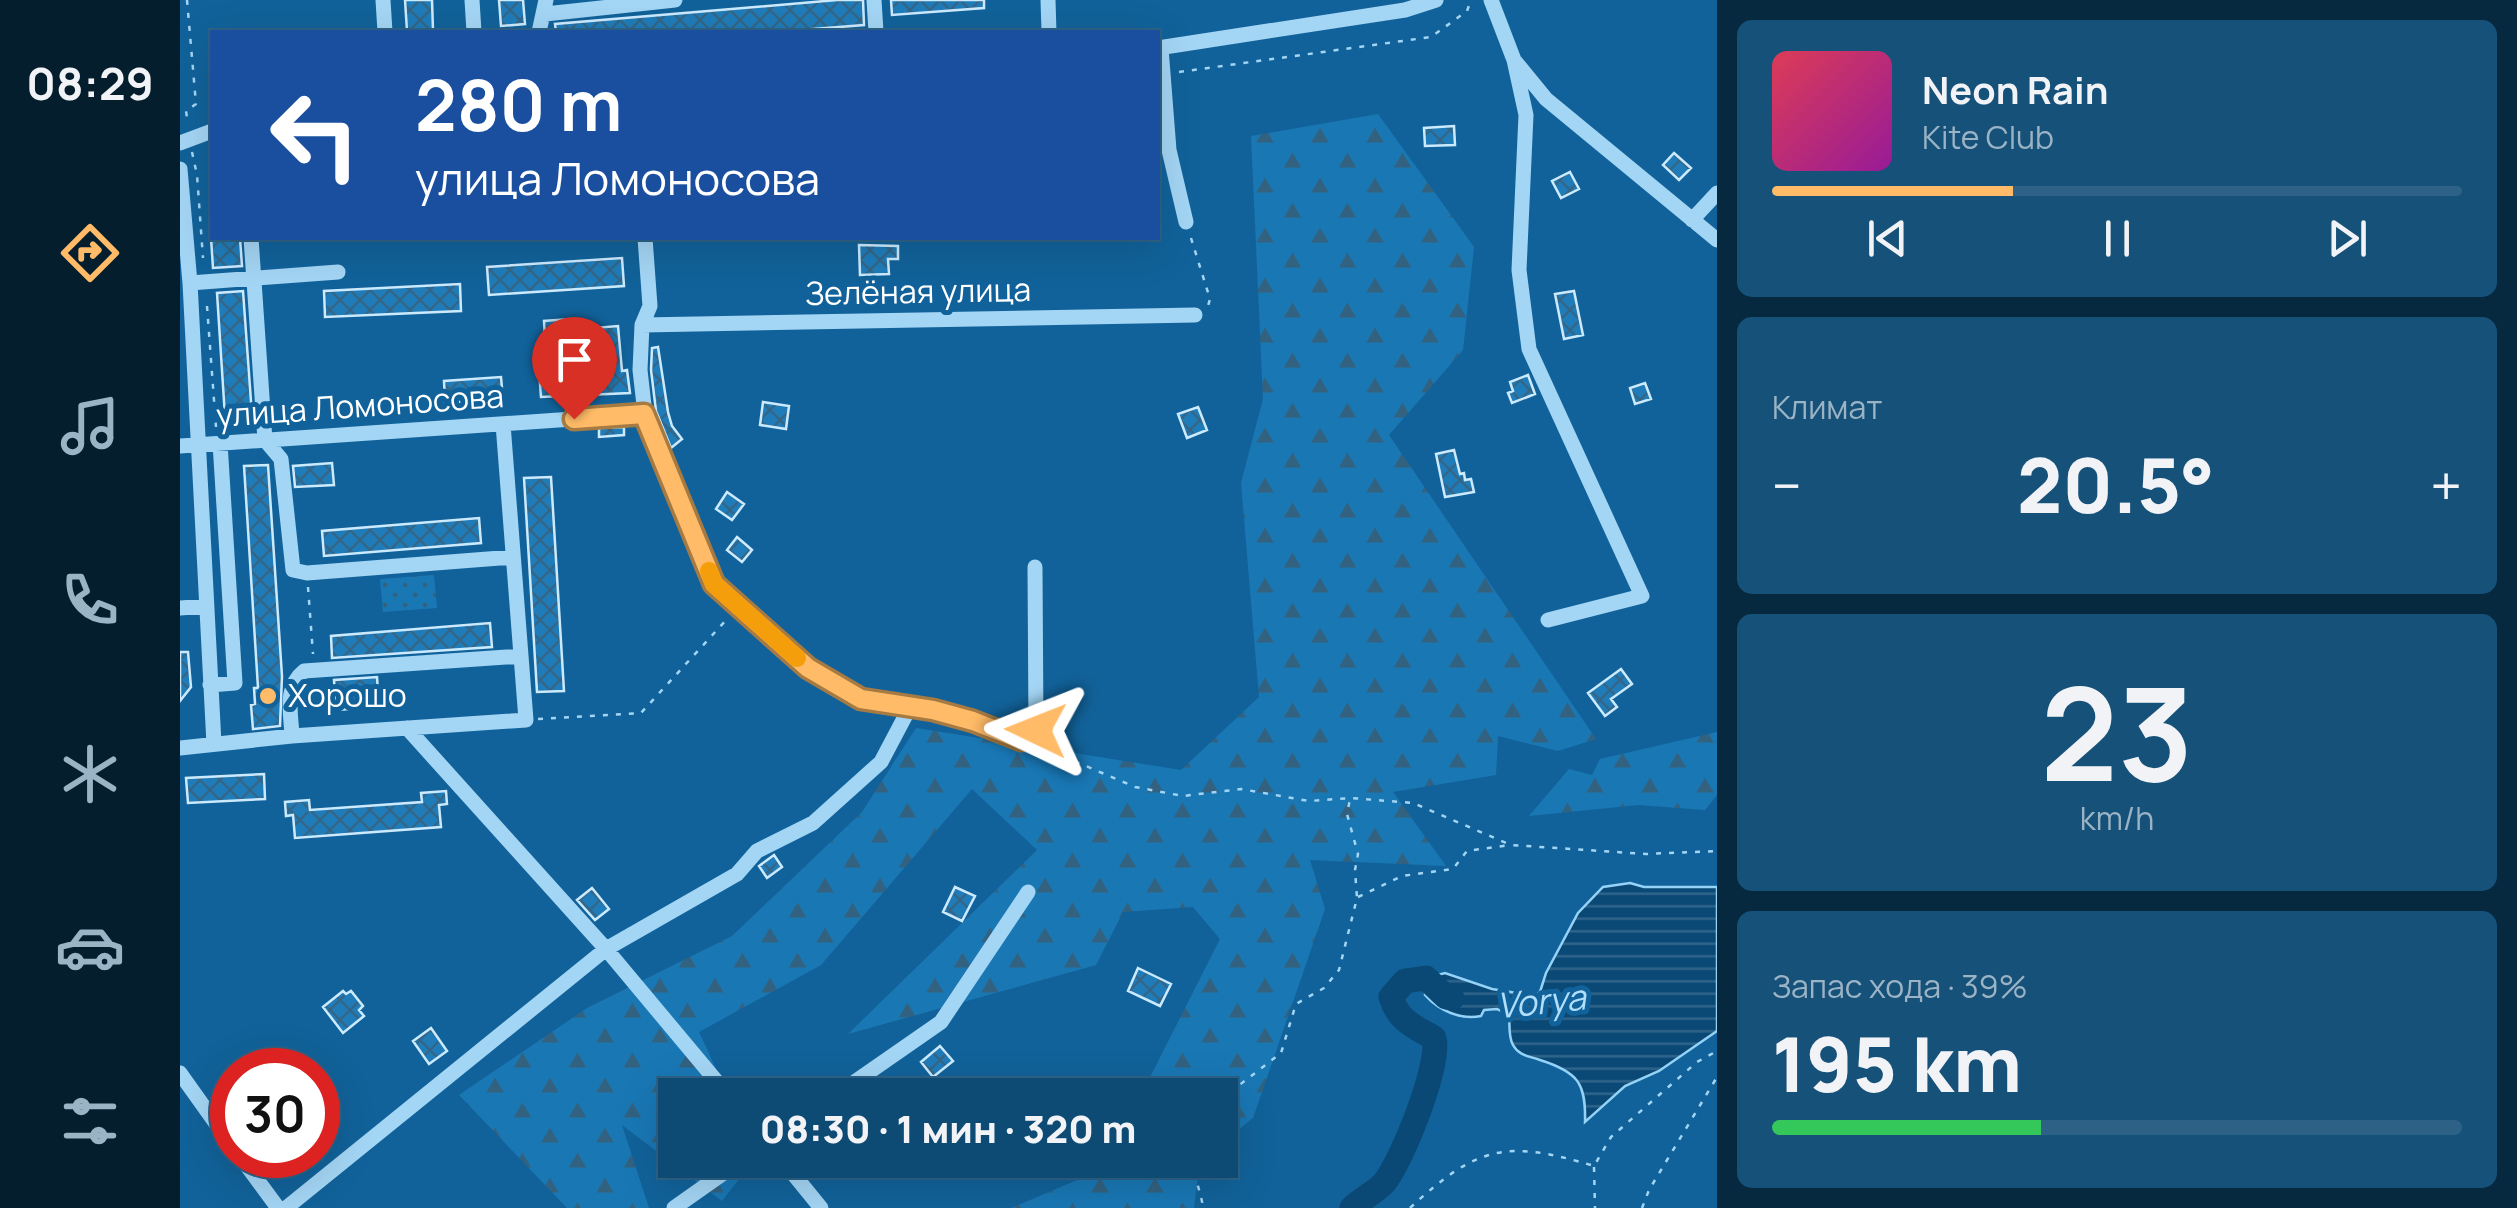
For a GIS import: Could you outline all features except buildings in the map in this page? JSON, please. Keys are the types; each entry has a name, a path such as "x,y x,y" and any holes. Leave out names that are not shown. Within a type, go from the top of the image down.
{"street":[{"path":"383,0 385,30"},
{"path":"472,0 474,30"},
{"path":"546,7 676,0"},
{"path":"874,0 876,30"},
{"path":"1048,0 1049,30"},
{"path":"1363,0 1366,17"},
{"path":"1186,222 1169,150 1160,48 1366,17 1436,0"},
{"path":"1491,0 1514,60 1526,116 1519,270 1529,349 1642,596 1548,620"},
{"path":"1514,60 1546,100 1717,240"},
{"path":"184,141 210,132"},
{"path":"180,169 190,283 186,319 198,444 214,744"},
{"path":"1692,220 1717,193"},
{"path":"251,240 265,440 281,459 293,570 307,573 514,557"},
{"path":"645,240 650,306 642,325 640,370 644,414 714,584 808,668 861,699 933,710 1021,740 1036,730 1035,566"},
{"path":"190,283 338,272"},
{"name":"Зелёная улица","path":"642,325 1194,315"},
{"name":"улица Ломоносова","path":"180,446 644,414"},
{"path":"180,748 526,720 503,424"},
{"path":"210,685 235,683 220,443"},
{"path":"180,608 206,606"},
{"path":"292,736 292,686 304,672 521,656"},
{"path":"286,1208 606,949 737,874 757,851 813,822 881,762 909,709"},
{"path":"407,728 606,949 714,1078"},
{"path":"860,1078 941,1022 1028,892"},
{"path":"180,1073 210,1115"},
{"path":"256,1178 278,1208"},
{"path":"674,1208 716,1178"},
{"path":"797,1178 822,1208"}],"path":[{"path":"184,141 186,112 196,104 187,0"},
{"path":"1164,74 1431,37 1466,11 1471,0"},
{"path":"1186,222 1210,299 1203,313 1194,315"},
{"path":"307,573 314,670"},
{"path":"526,720 641,713 740,606"},
{"path":"1021,740 1085,763 1135,787 1184,796 1240,789 1309,801 1350,798 1414,803 1511,845"},
{"path":"1238,1086 1281,1053 1296,1004 1324,988 1339,970 1357,898 1358,854 1347,814 1350,798"},
{"path":"1357,898 1402,876 1453,869 1467,851 1511,845 1646,854 1717,851"},
{"path":"1595,1208 1594,1166 1611,1137 1697,1062 1717,1051"},
{"path":"1642,1208 1717,1078"},
{"path":"1410,1208 1446,1175 1498,1150 1554,1154 1594,1166"},
{"path":"1194,1178 1201,1190 1203,1208"}],"green space":[{"path":"1378,114 1474,247 1463,350 1389,435 1596,739 1558,751 1498,736 1496,775 1393,792 1446,866 1310,860 1325,909 1253,1118 1238,1130 1238,1078 1150,1078 1220,939 1193,907 1123,912 1096,965 848,1034 1037,850 972,789 821,965 699,1032 720,1078 658,1078 658,1152 622,1125 649,1208 567,1208 459,1095 587,1008 732,936 862,812 916,728 1181,770 1259,697 1241,483 1263,399 1251,136"},
{"path":"434,575 437,608 383,612 380,579"},
{"path":"1717,732 1717,795 1705,810 1638,805 1529,816 1569,769 1592,775 1600,759"},
{"path":"692,1178 740,1178 722,1201"},
{"path":"1082,1178 1198,1178 1194,1208 1011,1208"}],"water":[{"path":"1630,883 1644,887 1717,887 1717,1031 1659,1071 1625,1086 1585,1122 1584,1098 1577,1081 1563,1069 1518,1051 1510,1038 1509,1014 1497,1009 1484,1010 1481,1016 1473,1017 1451,1013 1425,995 1426,978 1445,973 1492,989 1535,996 1578,913 1603,887"}],"waterway":[{"name":"Vorya","path":"1352,1208 1391,1173 1418,1113 1432,1069 1434,1038 1403,1018 1391,997 1405,981 1426,978 1452,998"}],"slow traffic":[{"path":"709,571 714,584 797,658"}],"place":[{"name":"Хорошо","path":"268,696"}],"route":[{"path":"574,419 644,414 714,584 808,668 861,699 933,710 1021,740 1036,730"}]}
